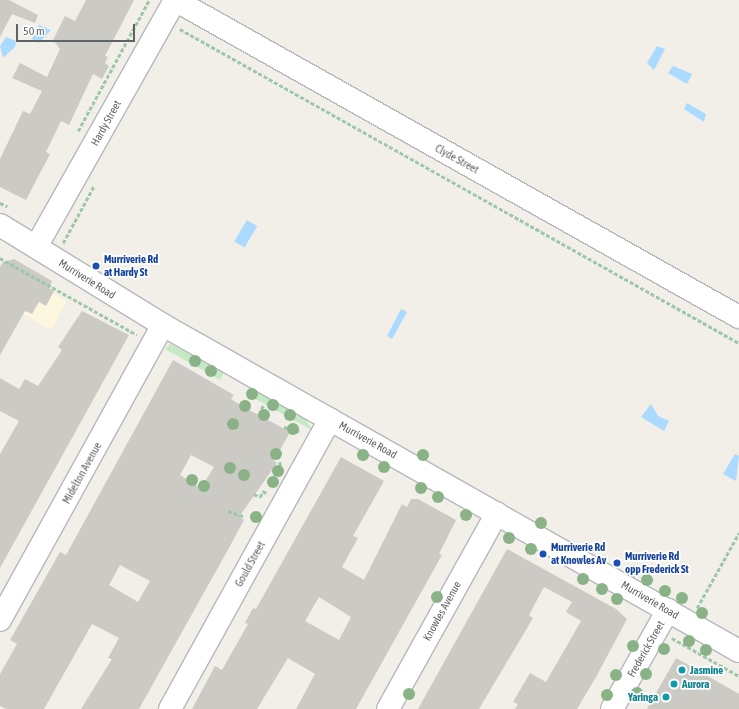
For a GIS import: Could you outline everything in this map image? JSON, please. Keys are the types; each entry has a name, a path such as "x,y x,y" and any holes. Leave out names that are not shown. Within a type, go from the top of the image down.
{"street":[{"name":"Hardy Street","path":"36,247 175,0"},
{"name":"Clyde Street","path":"175,0 739,317"},
{"name":"Murriverie Road","path":"0,225 163,326 497,513 739,651"},
{"name":"Midelton Avenue","path":"0,620 163,326"},
{"name":"Gould Street","path":"170,709 330,419"},
{"name":"Knowles Avenue","path":"388,709 497,513"},
{"name":"Frederick Street","path":"612,709 668,610"}],"path":[{"path":"74,137 148,0"},
{"path":"180,29 739,343"},
{"path":"0,258 141,337"},
{"path":"284,426 300,432"},
{"path":"280,462 281,470"},
{"path":"254,494 260,497 263,491 268,494"},
{"path":"228,511 245,517"},
{"path":"689,622 739,533"},
{"path":"657,629 739,676"}],"shaded area":[{"path":"2,265 67,301 51,330 0,300"}],"green space":[{"path":"170,344 224,372 220,380 165,349"},
{"path":"250,387 304,417 312,430 246,394"}],"water":[{"path":"39,25 51,30 39,43 32,39"},
{"path":"6,37 16,41 15,47 3,58 0,46"},
{"path":"657,46 665,49 654,70 647,63"},
{"path":"673,66 692,74 687,84 668,73"},
{"path":"687,103 706,114 704,122 684,109"},
{"path":"247,220 257,226 244,248 234,241"},
{"path":"401,309 407,312 392,339 387,336"},
{"path":"651,404 658,416 669,421 664,431 641,417"},
{"path":"735,454 739,456 736,481 723,474"}],"building":[{"path":"0,0 9,0 38,15 35,23 12,14 0,37"},
{"path":"86,0 134,0 105,56 108,57 105,63 109,66 102,79 93,74 69,125 61,121 46,152 50,154 26,200 0,187 0,159 23,111 30,114 42,91 12,78 20,63 47,77 60,49 53,40 65,16 75,21"},
{"path":"14,259 52,281 49,288 54,291 46,306 39,302 32,314 25,311 0,355 0,267 3,262"},
{"path":"82,311 129,335 0,568 0,454 19,421 0,411 0,378 19,389 25,379 38,386 62,350 58,347"},
{"path":"173,360 234,395 231,399 240,405 290,432 274,461 277,463 239,517 244,520 139,709 81,709 112,659 108,658 119,638 92,624 44,709 6,709 0,706 0,674 17,644 10,640 60,552 66,555","holes":["191,455 214,467 201,488 180,475","120,565 150,581 138,602 109,585"]},
{"path":"341,457 384,481 353,536 358,538 342,567 364,580 402,504 407,507 411,499 418,499 456,520 439,554 442,555 356,709 296,709 315,674 288,658 257,709 192,709 215,666 222,670 248,624 245,623 253,608 256,609","holes":["319,597 351,617 339,640 305,621"]},
{"path":"507,549 616,609 627,619 596,677 577,709 515,709 518,704 513,702 530,673 546,682 581,621 566,612 572,602 544,587 529,615 533,618 479,709 418,709"},
{"path":"676,658 739,694 739,709 647,709"}],"place":[{"name":"Murriverie Rd at Hardy St","path":"96,266"},
{"name":"Murriverie Rd at Knowles Av","path":"543,554"},
{"name":"Murriverie Rd opp Frederick St","path":"617,563"},
{"name":"Jasmine","path":"682,670"},
{"name":"Aurora","path":"674,684"},
{"name":"Yaringa","path":"666,697"}]}
